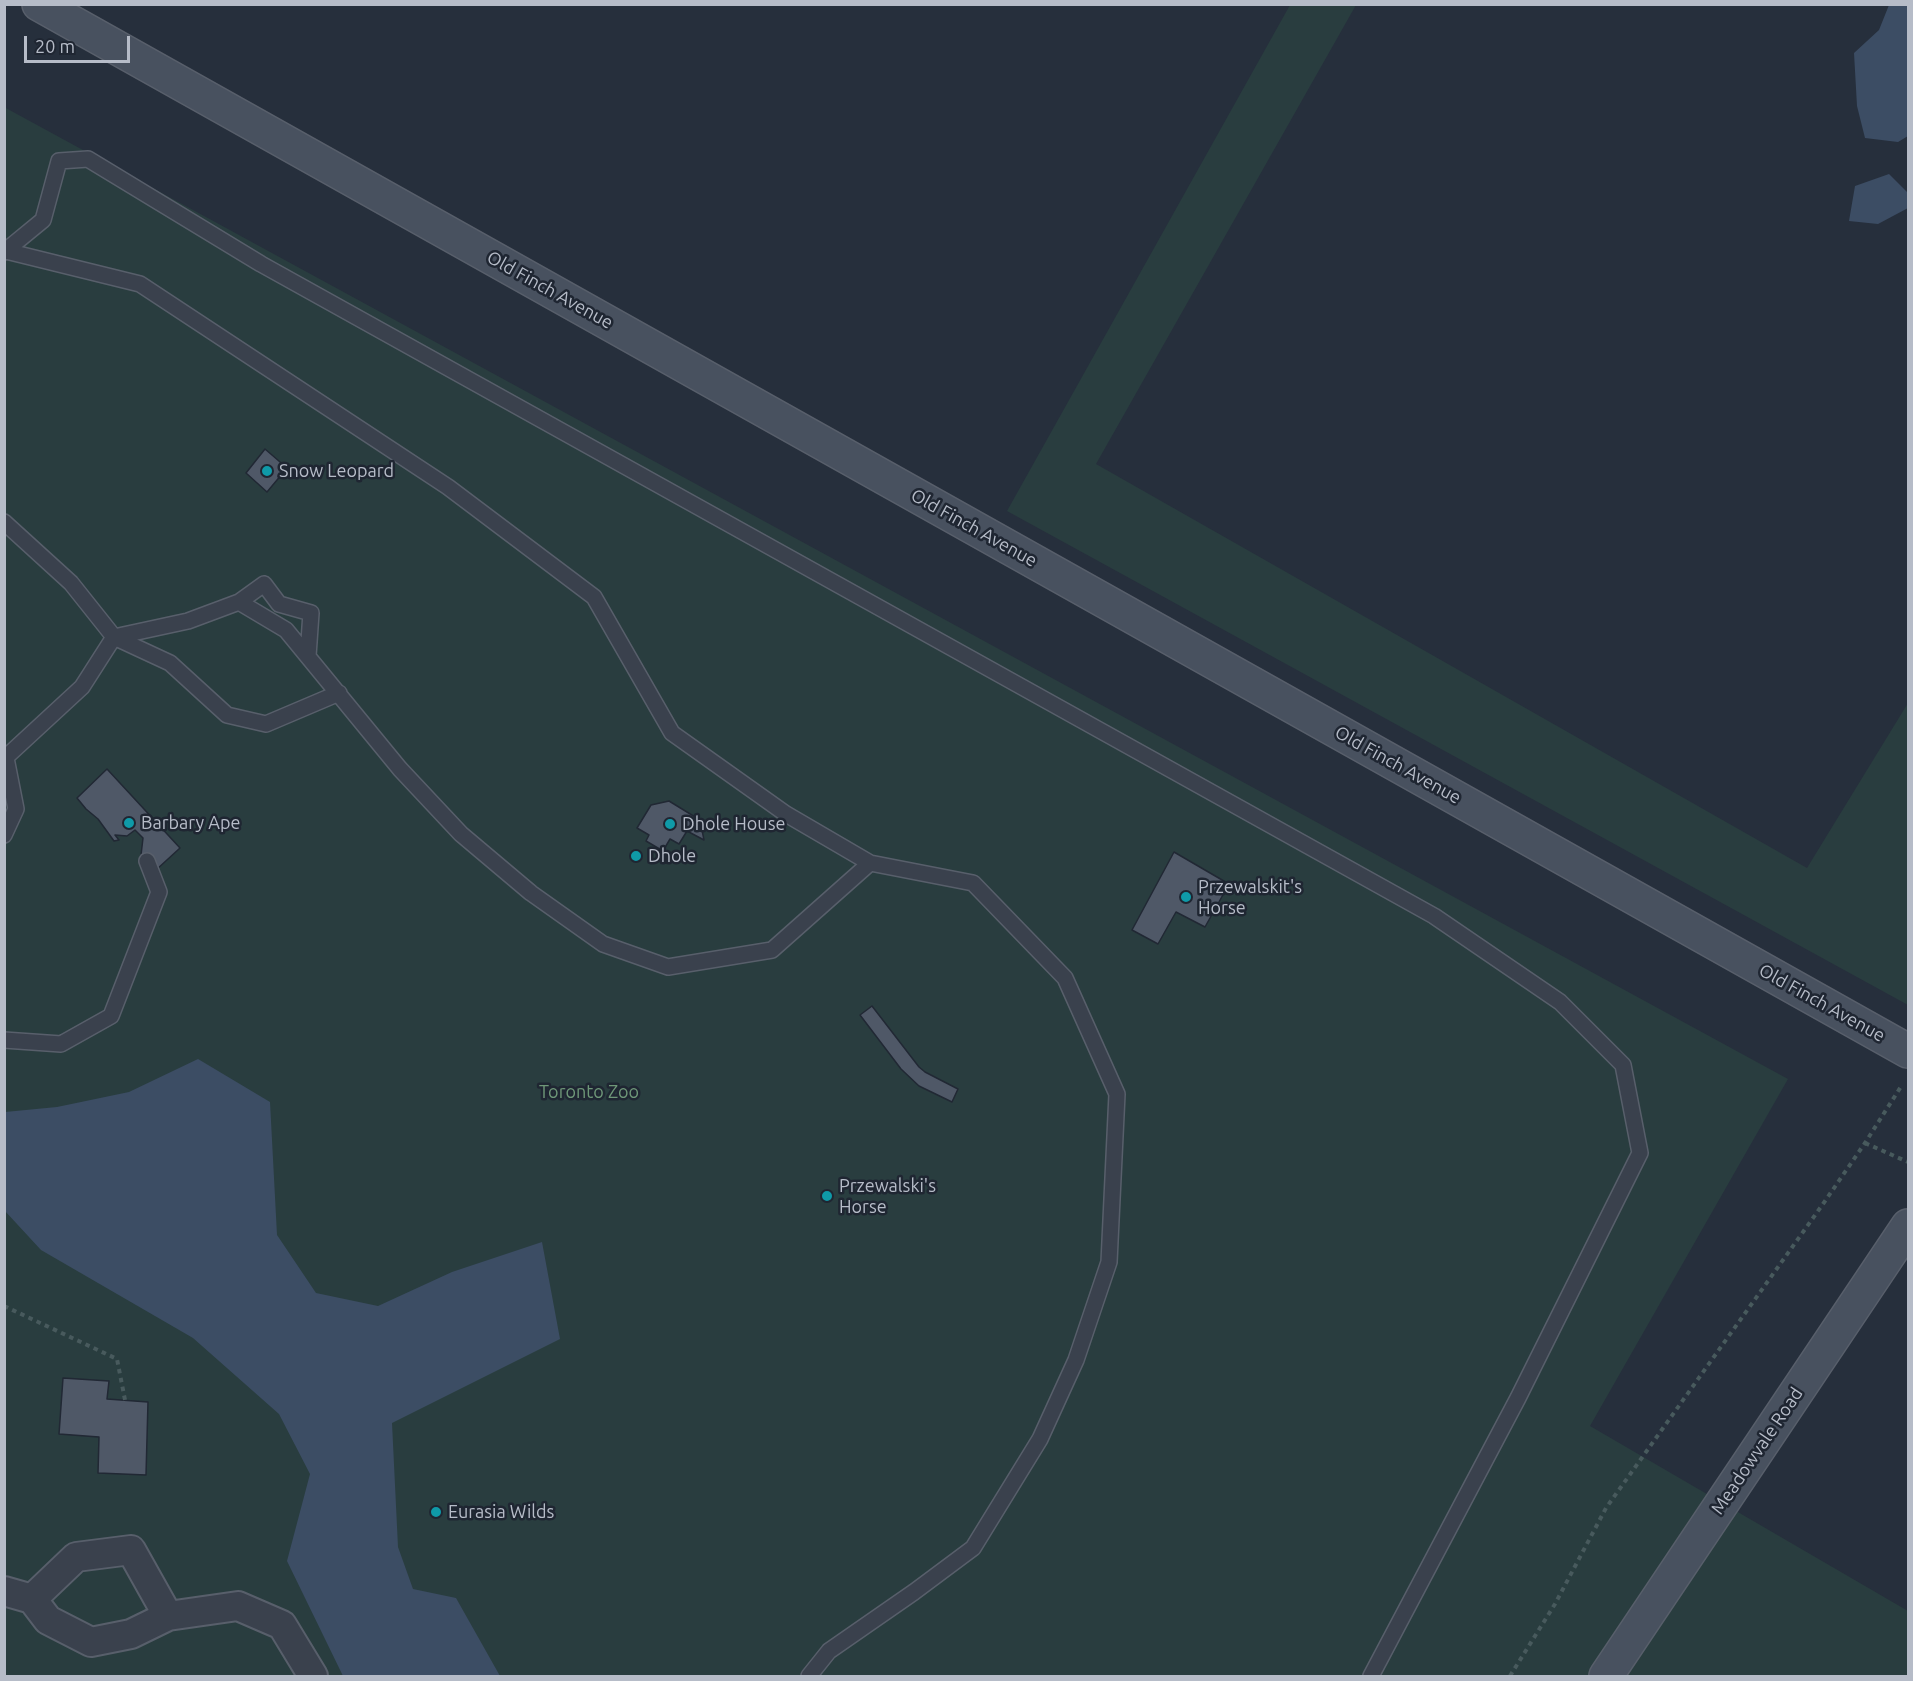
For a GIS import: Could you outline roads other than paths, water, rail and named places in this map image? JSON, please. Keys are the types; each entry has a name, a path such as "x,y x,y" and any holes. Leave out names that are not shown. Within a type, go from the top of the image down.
{"street":[{"name":"Old Finch Avenue","path":"39,4 1908,1051"},
{"name":"Meadowvale Road","path":"1606,1677 1908,1226"},
{"path":"32,1599 76,1557 131,1550 168,1616"},
{"path":"4,1591 32,1599 48,1620 91,1642 131,1634 168,1616 238,1606 282,1625 313,1677"}],"lane":[{"path":"5,251 43,220 59,161 88,159 272,270 1434,916 1560,1002 1623,1065 1640,1153 1518,1398 1371,1677"},
{"path":"5,251 140,284 448,487 594,597 672,733 786,814 870,863 973,883 1065,978 1117,1094 1108,1262 1076,1360 1040,1439 973,1548 829,1651 809,1677"},
{"path":"4,522 71,583 114,637 170,663 227,715 266,723 339,693"},
{"path":"4,835 16,809 5,758 82,687 114,637 188,621 239,602 264,584 279,604 311,613 308,656"},
{"path":"239,602 286,630 400,769 461,834 531,892 603,944 668,967 772,950 870,863"},
{"path":"4,1040 61,1044 111,1016 159,892 147,861"}],"water":[{"path":"1889,5 1908,5 1908,136 1898,142 1865,138 1857,106 1854,53 1879,30"},
{"path":"1889,174 1908,193 1908,208 1878,224 1849,221 1855,186"},
{"path":"198,1059 270,1102 277,1235 316,1293 378,1306 452,1272 542,1242 560,1339 392,1423 398,1547 413,1589 456,1598 500,1676 343,1676 287,1561 310,1474 279,1414 193,1338 41,1250 5,1211 5,1112 57,1107 129,1092"}],"place":[{"name":"Snow Leopard","path":"267,471"},
{"name":"Barbary Ape","path":"129,823"},
{"name":"Dhole House","path":"670,824"},
{"name":"Dhole","path":"636,856"},
{"name":"Przewalskit's Horse","path":"1186,897"},
{"name":"Przewalski's Horse","path":"827,1196"},
{"name":"Eurasia Wilds","path":"436,1512"}],"park label":[{"name":"Toronto Zoo","path":"589,1092"}]}
